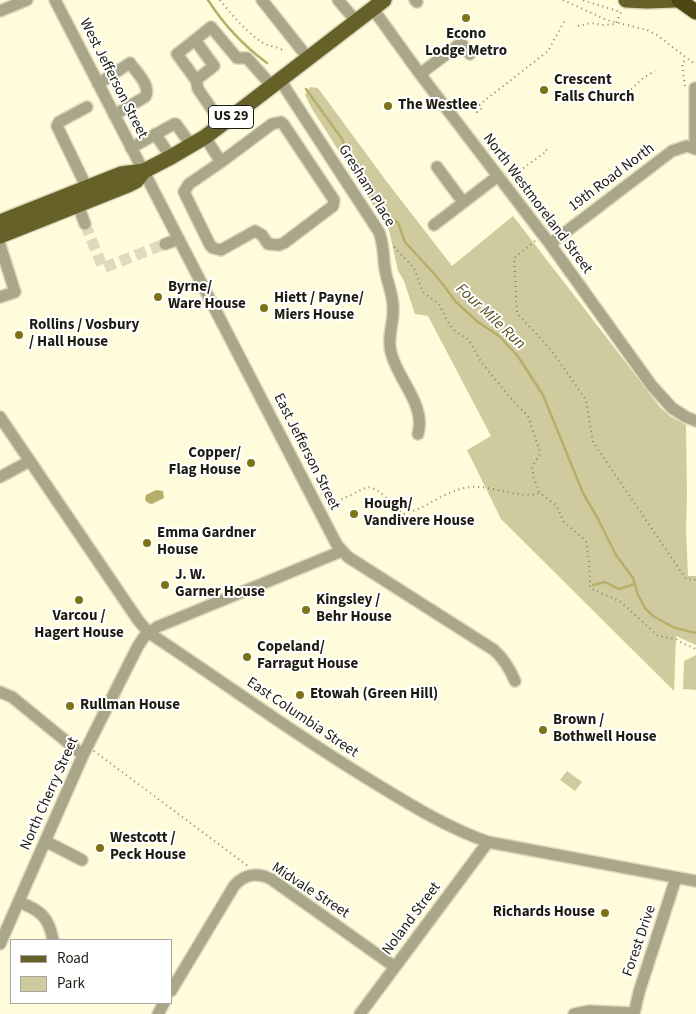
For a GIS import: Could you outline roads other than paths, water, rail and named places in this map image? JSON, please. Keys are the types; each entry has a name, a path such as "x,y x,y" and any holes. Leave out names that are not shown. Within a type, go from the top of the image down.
{"highway":[{"path":"677,0 696,12"}],"main road":[{"path":"626,0 647,2 677,0"},
{"name":"US 29","path":"0,222 136,181 144,171 205,137 379,3"},
{"name":"US 29","path":"0,236 78,205 90,194"}],"street":[{"name":"West Jefferson Street","path":"55,0 144,171"},
{"path":"262,0 310,57"},
{"path":"338,0 356,21"},
{"path":"0,11 21,1"},
{"name":"North Westmoreland Street","path":"379,3 420,74 546,240 652,386 668,404 681,414 696,421"},
{"name":"Gresham Place","path":"194,40 211,27 237,58 247,58 276,83 335,163 375,223 382,242 393,308 390,349 394,362 420,412 421,422 418,434"},
{"path":"196,80 214,66 194,40 177,54 196,80 198,89 222,124"},
{"path":"420,74 461,43 470,54"},
{"path":"98,84 130,63 147,86 145,96 114,115"},
{"path":"695,88 696,149"},
{"path":"87,107 59,122 57,126 90,194"},
{"path":"278,122 284,125 318,175 334,200 333,206 279,245 268,244 262,234 255,231 221,250 213,248 184,192 189,184 221,162 272,124 278,122"},
{"path":"131,148 175,124 191,145"},
{"path":"156,134 171,157"},
{"path":"205,137 221,162"},
{"name":"19th Road North","path":"546,240 672,151 686,146 696,149"},
{"path":"318,175 335,163"},
{"path":"437,167 463,202"},
{"name":"East Jefferson Street","path":"144,171 342,551 348,557 494,650 510,669 515,681"},
{"path":"434,225 498,176"},
{"path":"78,205 86,224"},
{"path":"165,244 179,239"},
{"path":"0,245 15,292 0,297"},
{"name":"East Columbia Street","path":"0,417 138,620 149,633 336,759 443,824 488,842 696,881"},
{"path":"0,478 30,461"},
{"name":"North Cherry Street","path":"0,944 4,922 19,902 45,841 138,646 149,633 163,624 342,551"},
{"path":"0,692 12,697 87,752"},
{"path":"45,841 82,860"},
{"name":"Noland Street","path":"360,1014 488,842"},
{"name":"Midvale Street","path":"172,989 234,886 243,878 253,875 271,879 395,967"},
{"name":"Forest Drive","path":"634,1013 676,878"},
{"path":"19,902 36,910 46,919 52,931 53,939"},
{"path":"574,1014 589,1011 634,1013"}],"waterway":[{"name":"Four Mile Run","path":"208,0 235,34 267,63"},
{"name":"Four Mile Run","path":"306,89 342,139 349,157 372,195 385,212 398,223 405,242 438,278 456,302 478,322 499,336 517,355 543,395 583,493 616,555 633,578 638,595 645,608 653,616 675,628 696,633"},
{"path":"593,585 605,582 619,589 635,584"}],"tunnel":[{"path":"85,224 103,268 165,244"}],"place":[{"name":"Econo Lodge Metro","path":"466,18"},
{"name":"Crescent Falls Church","path":"544,90"},
{"name":"The Westlee","path":"388,106"},
{"name":"Byrne/ Ware House","path":"158,297"},
{"name":"Hiett / Payne/ Miers House","path":"264,308"},
{"name":"Rollins / Vosbury / Hall House","path":"19,335"},
{"name":"Copper/ Flag House","path":"251,463"},
{"name":"Hough/ Vandivere House","path":"354,514"},
{"name":"Emma Gardner House","path":"147,543"},
{"name":"J. W. Garner House","path":"165,585"},
{"name":"Varcou / Hagert House","path":"79,600"},
{"name":"Kingsley / Behr House","path":"306,610"},
{"name":"Copeland/ Farragut House","path":"247,657"},
{"name":"Etowah (Green Hill)","path":"300,695"},
{"name":"Rullman House","path":"70,706"},
{"name":"Brown / Bothwell House","path":"543,730"},
{"name":"Westcott / Peck House","path":"100,848"},
{"name":"Richards House","path":"605,913"}]}
